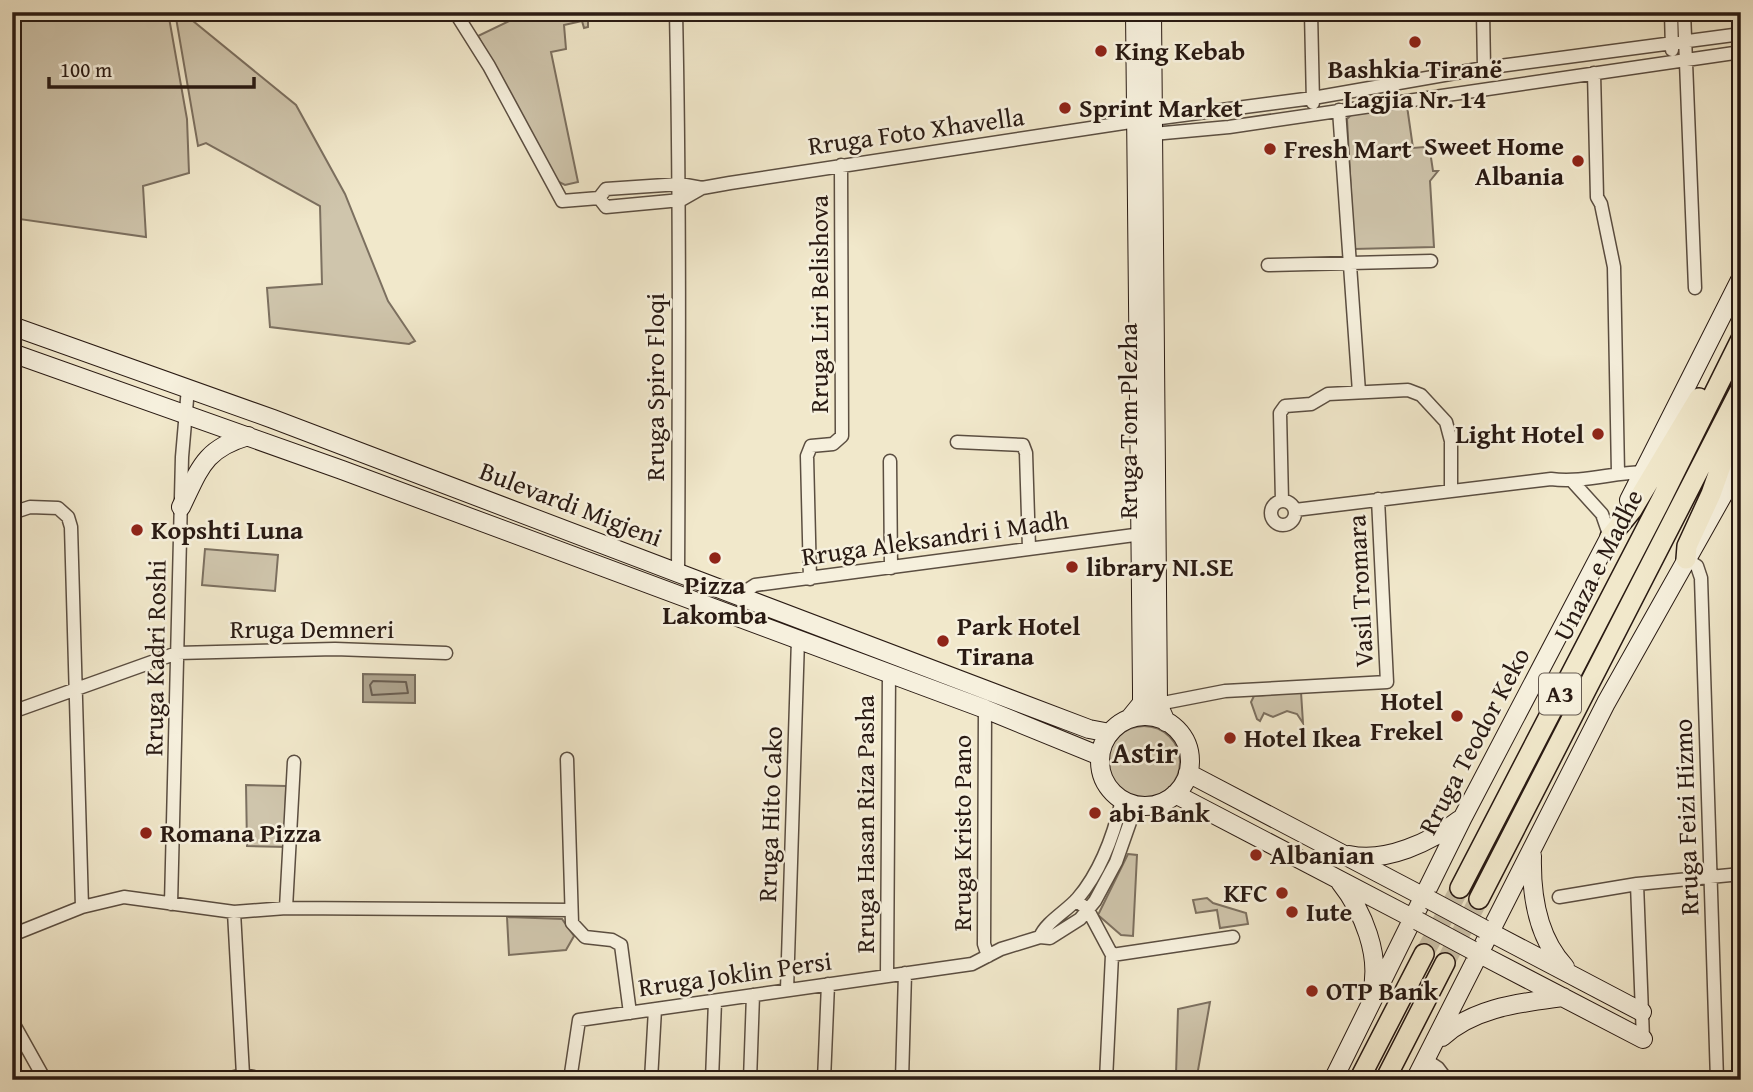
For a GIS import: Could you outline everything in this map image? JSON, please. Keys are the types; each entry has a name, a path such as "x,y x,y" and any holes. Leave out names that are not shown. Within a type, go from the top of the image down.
{"highway":[{"path":"1610,537 1632,510 1669,449 1741,320"},
{"name":"Unaza e Madhe","path":"1460,888 1661,500 1741,339"},
{"name":"Unaza e Madhe","path":"1479,898 1741,388"},
{"path":"1686,559 1687,546 1711,495 1741,413"},
{"path":"1359,1080 1424,954"},
{"path":"1385,1080 1445,963"}],"main road":[{"path":"1135,12 1145,128"},
{"path":"1145,128 1152,12"},
{"name":"Rruga Tom Plezha","path":"1129,719 1142,703 1148,534 1145,128"},
{"name":"Rruga Teodor Keko","path":"1333,1080 1427,899 1463,817 1610,537 1741,278"},
{"name":"Bulevardi Migjeni","path":"12,326 188,388 1089,729 1110,733"},
{"name":"Bulevardi Migjeni","path":"12,353 248,436 799,639 985,709 1100,756"},
{"path":"181,507 205,458 226,442 248,436"},
{"path":"1415,1080 1476,952 1532,853 1606,703 1741,463"},
{"name":"Rruga Tom Plezha","path":"1148,534 1158,704 1166,722"},
{"path":"1147,717 1166,722 1185,743 1189,756 1188,773 1175,794 1163,802 1129,803 1103,778 1100,756 1110,733 1129,719 1147,717"},
{"path":"1188,773 1642,1012"},
{"path":"1175,794 1643,1038"},
{"path":"1339,852 1353,856 1402,850 1438,835 1463,817"},
{"path":"1532,853 1533,894 1543,934 1552,953 1572,975"},
{"path":"1337,879 1358,910 1369,940 1375,982 1369,1007"},
{"path":"1429,1053 1458,1023 1474,1015 1508,1005 1563,997"}],"street":[{"path":"455,12 562,201 599,198 606,189 680,184 702,188"},
{"name":"Rruga Spiro Floqi","path":"676,12 681,200 677,340 678,573"},
{"path":"1311,12 1314,113"},
{"path":"1483,12 1484,68"},
{"path":"1671,12 1678,43 1695,288"},
{"path":"1678,43 1684,12"},
{"path":"1145,128 1484,68 1741,34"},
{"path":"1145,128 1229,127 1741,52"},
{"path":"1594,73 1597,197 1601,204 1614,267 1618,473"},
{"path":"1339,110 1359,391"},
{"name":"Rruga Foto Xhavella","path":"702,188 841,165 1145,128"},
{"name":"Rruga Liri Belishova","path":"810,579 807,456 811,446 838,442 842,436 841,165"},
{"path":"599,198 606,207 681,200 702,188"},
{"path":"1268,264 1431,261"},
{"name":"Rruga Kadri Roshi","path":"171,904 181,507 188,388"},
{"path":"1295,510 1289,523 1278,523 1272,510 1282,501 1280,413 1285,407 1311,404 1322,394 1408,390 1421,395 1440,412 1446,422 1451,441 1451,491"},
{"path":"957,442 1023,445 1026,453 1029,548"},
{"path":"890,461 891,568"},
{"path":"1295,510 1550,479 1573,482 1618,473 1643,472"},
{"path":"1573,482 1602,514 1610,537"},
{"name":"Vasil Tromara","path":"1158,704 1225,691 1387,682 1378,499"},
{"path":"1282,501 1290,503 1295,510"},
{"path":"12,513 43,506 65,512 71,527 82,908"},
{"name":"Rruga Aleksandri i Madh","path":"738,596 755,585 1148,534"},
{"name":"Rruga Feizi Hizmo","path":"1686,559 1697,566 1701,578 1717,1080"},
{"name":"Rruga Hito Cako","path":"787,990 799,639"},
{"name":"Rruga Demneri","path":"12,712 177,653 335,649 446,653"},
{"name":"Rruga Hasan Riza Pasha","path":"887,975 889,673"},
{"name":"Rruga Kristo Pano","path":"985,709 984,944 988,957"},
{"path":"12,935 82,908 124,897 234,912 286,908 571,910 567,759"},
{"path":"286,908 294,762"},
{"name":"Rruga Joklin Persi","path":"1040,937 1050,938 1060,933 1088,910 1116,862 1129,803"},
{"name":"Rruga Joklin Persi","path":"571,910 572,923 585,937 612,940 621,946 630,1013 972,964 1040,937 1076,900 1100,864 1129,803"},
{"path":"1559,897 1637,884 1741,874"},
{"path":"1637,884 1643,1038"},
{"path":"1076,900 1088,910 1112,955 1105,1080"},
{"path":"234,912 243,1075"},
{"path":"1112,955 1233,937"},
{"path":"902,1080 905,973"},
{"path":"824,1080 828,984"},
{"path":"750,1080 753,995"},
{"path":"712,1080 715,1000"},
{"path":"651,1080 655,1009"},
{"path":"570,1080 579,1020 630,1013"},
{"path":"12,1021 45,1080"},
{"path":"1429,1053 1447,1080"},
{"path":"222,1080 243,1075 269,1080"}],"shaded area":[{"path":"12,12 168,12 187,119 189,173 143,186 146,237 12,218"},
{"path":"175,12 182,12 296,105 345,194 388,301 415,341 409,344 270,327 267,288 322,284 320,206 206,143 198,146"},
{"path":"528,12 536,12 541,21 588,16 588,27 584,28 582,21 564,25 566,49 551,52 578,182 565,185 553,179 478,36"},
{"path":"1407,106 1413,148 1424,147 1425,151 1430,151 1433,171 1438,171 1430,181 1434,247 1354,249 1347,119 1352,114"},
{"path":"205,549 278,555 275,591 202,585"},
{"path":"1301,692 1303,723 1297,714 1287,711 1273,717 1264,713 1260,721 1257,719 1251,702 1254,696"},
{"path":"1144,726 1158,729 1170,736 1177,748 1180,762 1177,776 1170,788 1158,795 1144,798 1130,795 1118,788 1111,776 1108,762 1111,748 1118,736 1130,729"},
{"path":"246,785 286,786 285,847 247,846"},
{"path":"1128,854 1137,855 1133,936 1121,935 1098,915"},
{"path":"1207,898 1213,903 1246,913 1248,924 1220,928 1217,910 1196,913 1193,900"},
{"path":"507,917 562,919 574,936 566,950 509,955"},
{"path":"1210,1002 1197,1076 1176,1075 1178,1009"}],"water":[{"path":"363,674 415,675 415,703 363,702"}],"tunnel":[{"path":"1424,954 1460,888"},
{"path":"1445,963 1479,899"}],"place":[{"name":"Bashkia Tiranë Lagjia Nr. 14","path":"1415,42"},
{"name":"King Kebab","path":"1101,51"},
{"name":"Sprint Market","path":"1065,108"},
{"name":"Fresh Mart","path":"1270,149"},
{"name":"Sweet Home Albania","path":"1578,161"},
{"name":"Light Hotel","path":"1598,434"},
{"name":"Kopshti Luna","path":"137,530"},
{"name":"Pizza Lakomba","path":"715,558"},
{"name":"library NI.SE","path":"1072,567"},
{"name":"Park Hotel Tirana","path":"943,641"},
{"name":"Hotel Frekel","path":"1457,716"},
{"name":"Hotel Ikea","path":"1230,738"},
{"name":"abi Bank","path":"1095,813"},
{"name":"Romana Pizza","path":"146,833"},
{"name":"Albanian","path":"1256,855"},
{"name":"KFC","path":"1282,893"},
{"name":"Iute","path":"1292,912"},
{"name":"OTP Bank","path":"1312,991"}],"district":[{"name":"Astir","path":"1145,753"}]}
